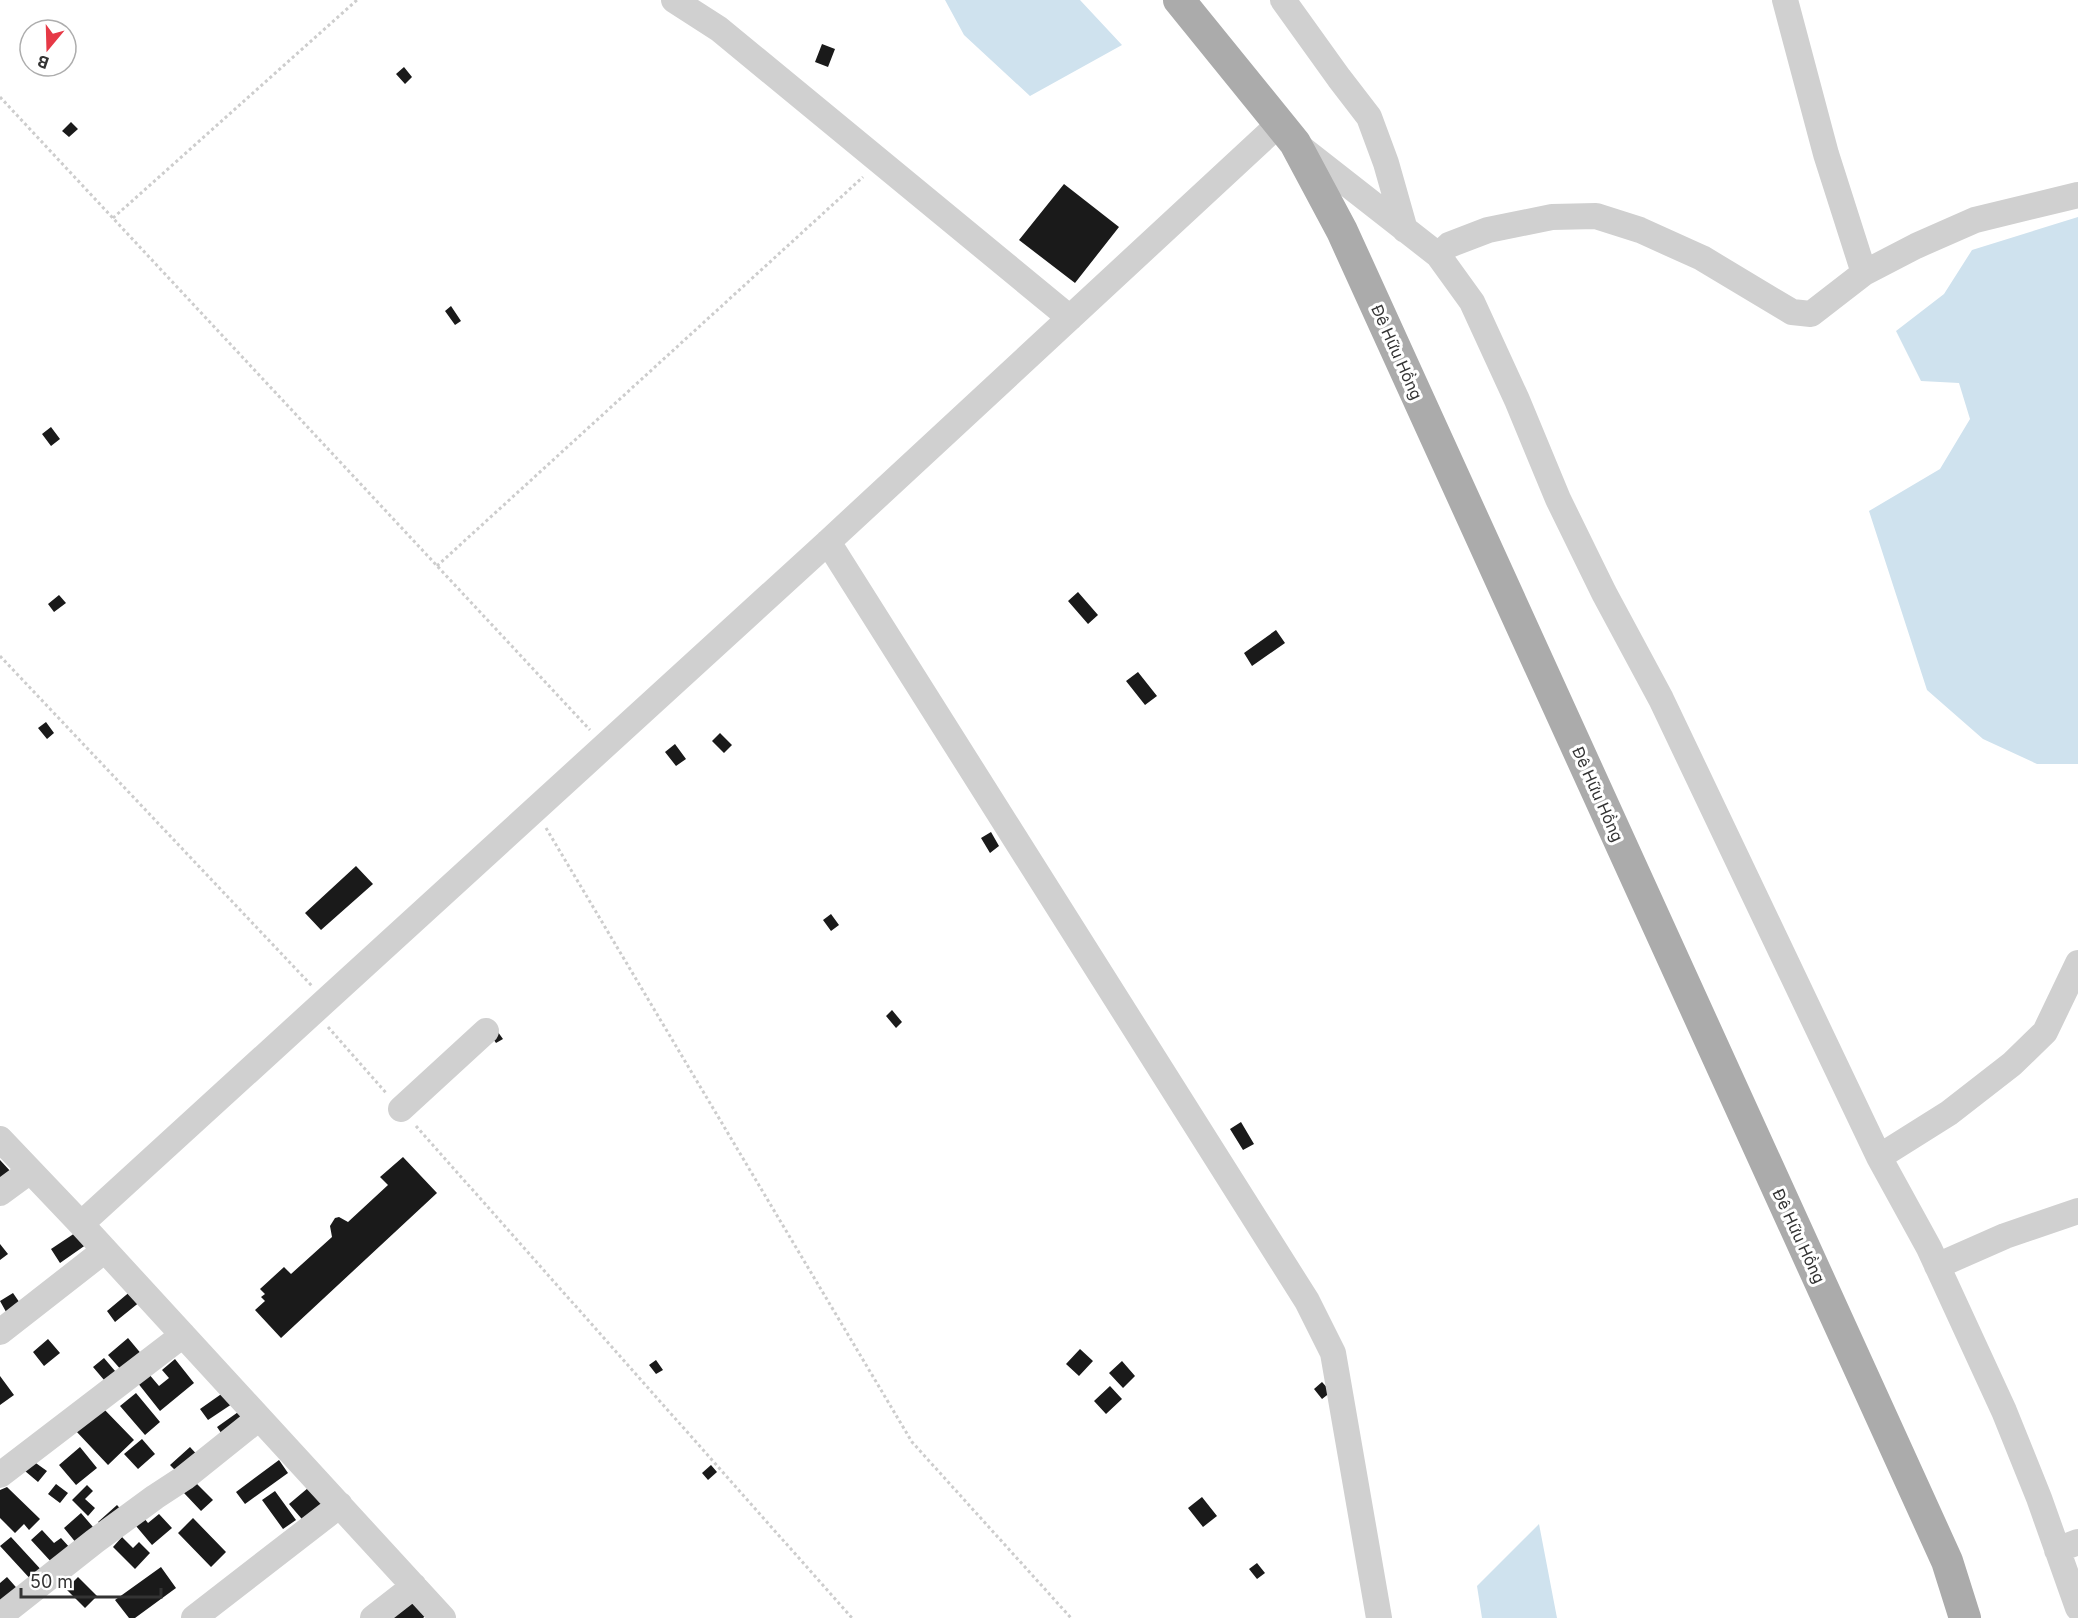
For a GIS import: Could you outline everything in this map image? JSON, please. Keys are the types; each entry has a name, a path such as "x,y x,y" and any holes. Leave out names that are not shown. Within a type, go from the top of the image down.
{"main road":[{"name":"Đê Hữu Hồng","path":"1179,0 1287,134 1342,231 1947,1562 1965,1618"}],"street":[{"path":"674,0 719,29 1070,318"},
{"path":"1283,0 1369,117 1386,163 1405,230"},
{"path":"1785,0 1826,154 1864,273"},
{"path":"81,1224 1070,318 1287,134 1438,255 1472,302 1517,400 1558,500 1604,593 1661,699 1880,1157 1937,1266 2004,1411 2039,1498 2068,1546 2078,1608"},
{"path":"1438,255 1449,245 1488,230 1552,217 1596,216 1640,230 1702,258 1792,312 1811,314 1864,273 1916,246 1976,220 2078,195"},
{"path":"828,542 1307,1301 1333,1353 1378,1609 1358,1618"},
{"path":"1880,1157 1949,1113 2012,1064 2045,1032 2078,963"},
{"path":"401,1109 486,1031"},
{"path":"0,1139 443,1618"},
{"path":"0,1193 30,1171"},
{"path":"1937,1266 2006,1236 2078,1211"},
{"path":"0,1332 105,1250"},
{"path":"0,1475 183,1335"},
{"path":"0,1616 95,1541 184,1478 259,1418"},
{"path":"194,1618 340,1505"},
{"path":"373,1618 414,1586"}],"path":[{"path":"113,218 357,0"},
{"path":"0,97 605,746"},
{"path":"437,566 880,162"},
{"path":"0,656 320,1006 401,1109 852,1618"},
{"path":"535,810 912,1442 1071,1618"}],"water":[{"path":"945,0 1080,0 1122,45 1030,96 964,35"},
{"path":"2078,217 2078,764 2037,764 1983,739 1927,690 1869,511 1940,469 1970,419 1959,383 1921,381 1896,331 1944,294 1972,250"},
{"path":"1539,1524 1557,1618 1482,1618 1477,1586"}],"building":[{"path":"822,44 835,49 828,67 815,62"},
{"path":"404,67 412,77 405,84 396,74"},
{"path":"71,122 78,129 69,137 62,131"},
{"path":"1064,184 1119,227 1075,283 1019,240"},
{"path":"451,306 461,321 455,325 445,311"},
{"path":"51,427 60,439 51,446 42,434"},
{"path":"1078,592 1098,615 1088,624 1068,601"},
{"path":"59,595 66,603 54,612 48,604"},
{"path":"1276,630 1285,643 1252,666 1244,653"},
{"path":"1138,672 1157,696 1145,705 1126,681"},
{"path":"46,722 54,733 47,739 38,728"},
{"path":"720,733 732,745 724,753 712,741"},
{"path":"675,744 686,759 676,766 665,752"},
{"path":"991,832 999,846 990,853 981,838"},
{"path":"356,866 373,884 321,930 305,913"},
{"path":"831,914 839,925 831,931 823,920"},
{"path":"892,1010 902,1022 896,1028 886,1016"},
{"path":"495,1028 503,1039 496,1043 489,1033"},
{"path":"1241,1122 1254,1144 1243,1150 1230,1129"},
{"path":"403,1157 437,1193 281,1338 255,1310 265,1301 261,1297 265,1294 260,1289 284,1267 291,1274 332,1237 330,1226 335,1218 339,1217 348,1222 388,1185 380,1177"},
{"path":"0,1160 12,1173 0,1178"},
{"path":"81,1229 90,1242 60,1263 51,1249"},
{"path":"0,1244 8,1254 0,1260"},
{"path":"132,1290 141,1301 115,1322 107,1311"},
{"path":"13,1293 24,1309 10,1319 0,1301"},
{"path":"128,1338 143,1356 123,1372 108,1355"},
{"path":"48,1339 60,1353 44,1366 33,1352"},
{"path":"1080,1349 1093,1361 1079,1376 1066,1364"},
{"path":"104,1358 121,1378 110,1387 93,1367"},
{"path":"175,1359 194,1383 160,1411 137,1382 148,1373 159,1386 169,1378 162,1370"},
{"path":"656,1360 663,1370 656,1374 649,1365"},
{"path":"1122,1361 1135,1376 1123,1388 1109,1373"},
{"path":"0,1376 14,1395 0,1405"},
{"path":"1322,1382 1331,1392 1322,1399 1314,1389"},
{"path":"1110,1386 1122,1399 1106,1414 1094,1401"},
{"path":"227,1390 235,1402 208,1420 200,1409"},
{"path":"136,1393 160,1422 145,1435 120,1406"},
{"path":"101,1406 134,1440 108,1465 75,1430"},
{"path":"241,1410 250,1423 226,1440 217,1427"},
{"path":"142,1439 155,1454 138,1469 124,1454"},
{"path":"80,1447 97,1468 76,1485 59,1465"},
{"path":"190,1447 201,1459 182,1477 170,1465"},
{"path":"279,1460 288,1473 245,1504 236,1492"},
{"path":"33,1461 47,1471 38,1482 25,1471"},
{"path":"711,1465 717,1472 708,1480 702,1473"},
{"path":"195,1482 213,1500 201,1511 184,1493"},
{"path":"56,1484 68,1493 60,1503 48,1494"},
{"path":"87,1485 93,1491 85,1499 95,1508 88,1516 72,1500"},
{"path":"7,1487 40,1519 29,1530 24,1524 15,1533 0,1518 0,1490"},
{"path":"308,1488 331,1505 307,1525 289,1504"},
{"path":"275,1491 296,1520 283,1529 262,1500"},
{"path":"1202,1497 1217,1516 1203,1527 1188,1508"},
{"path":"117,1505 124,1513 105,1530 98,1522"},
{"path":"81,1513 99,1534 81,1549 64,1528"},
{"path":"159,1514 172,1528 152,1545 136,1526 144,1518 148,1523"},
{"path":"193,1518 226,1552 211,1567 178,1533"},
{"path":"42,1530 54,1543 61,1538 71,1549 54,1565 31,1540"},
{"path":"11,1537 45,1574 34,1583 0,1546"},
{"path":"122,1537 133,1548 139,1542 150,1553 135,1569 113,1547"},
{"path":"1257,1563 1265,1573 1257,1579 1249,1569"},
{"path":"161,1567 176,1588 135,1618 129,1618 115,1600"},
{"path":"7,1577 22,1594 0,1612 0,1583"},
{"path":"78,1577 97,1596 85,1608 66,1589"},
{"path":"416,1596 429,1613 423,1618 387,1618"}]}
